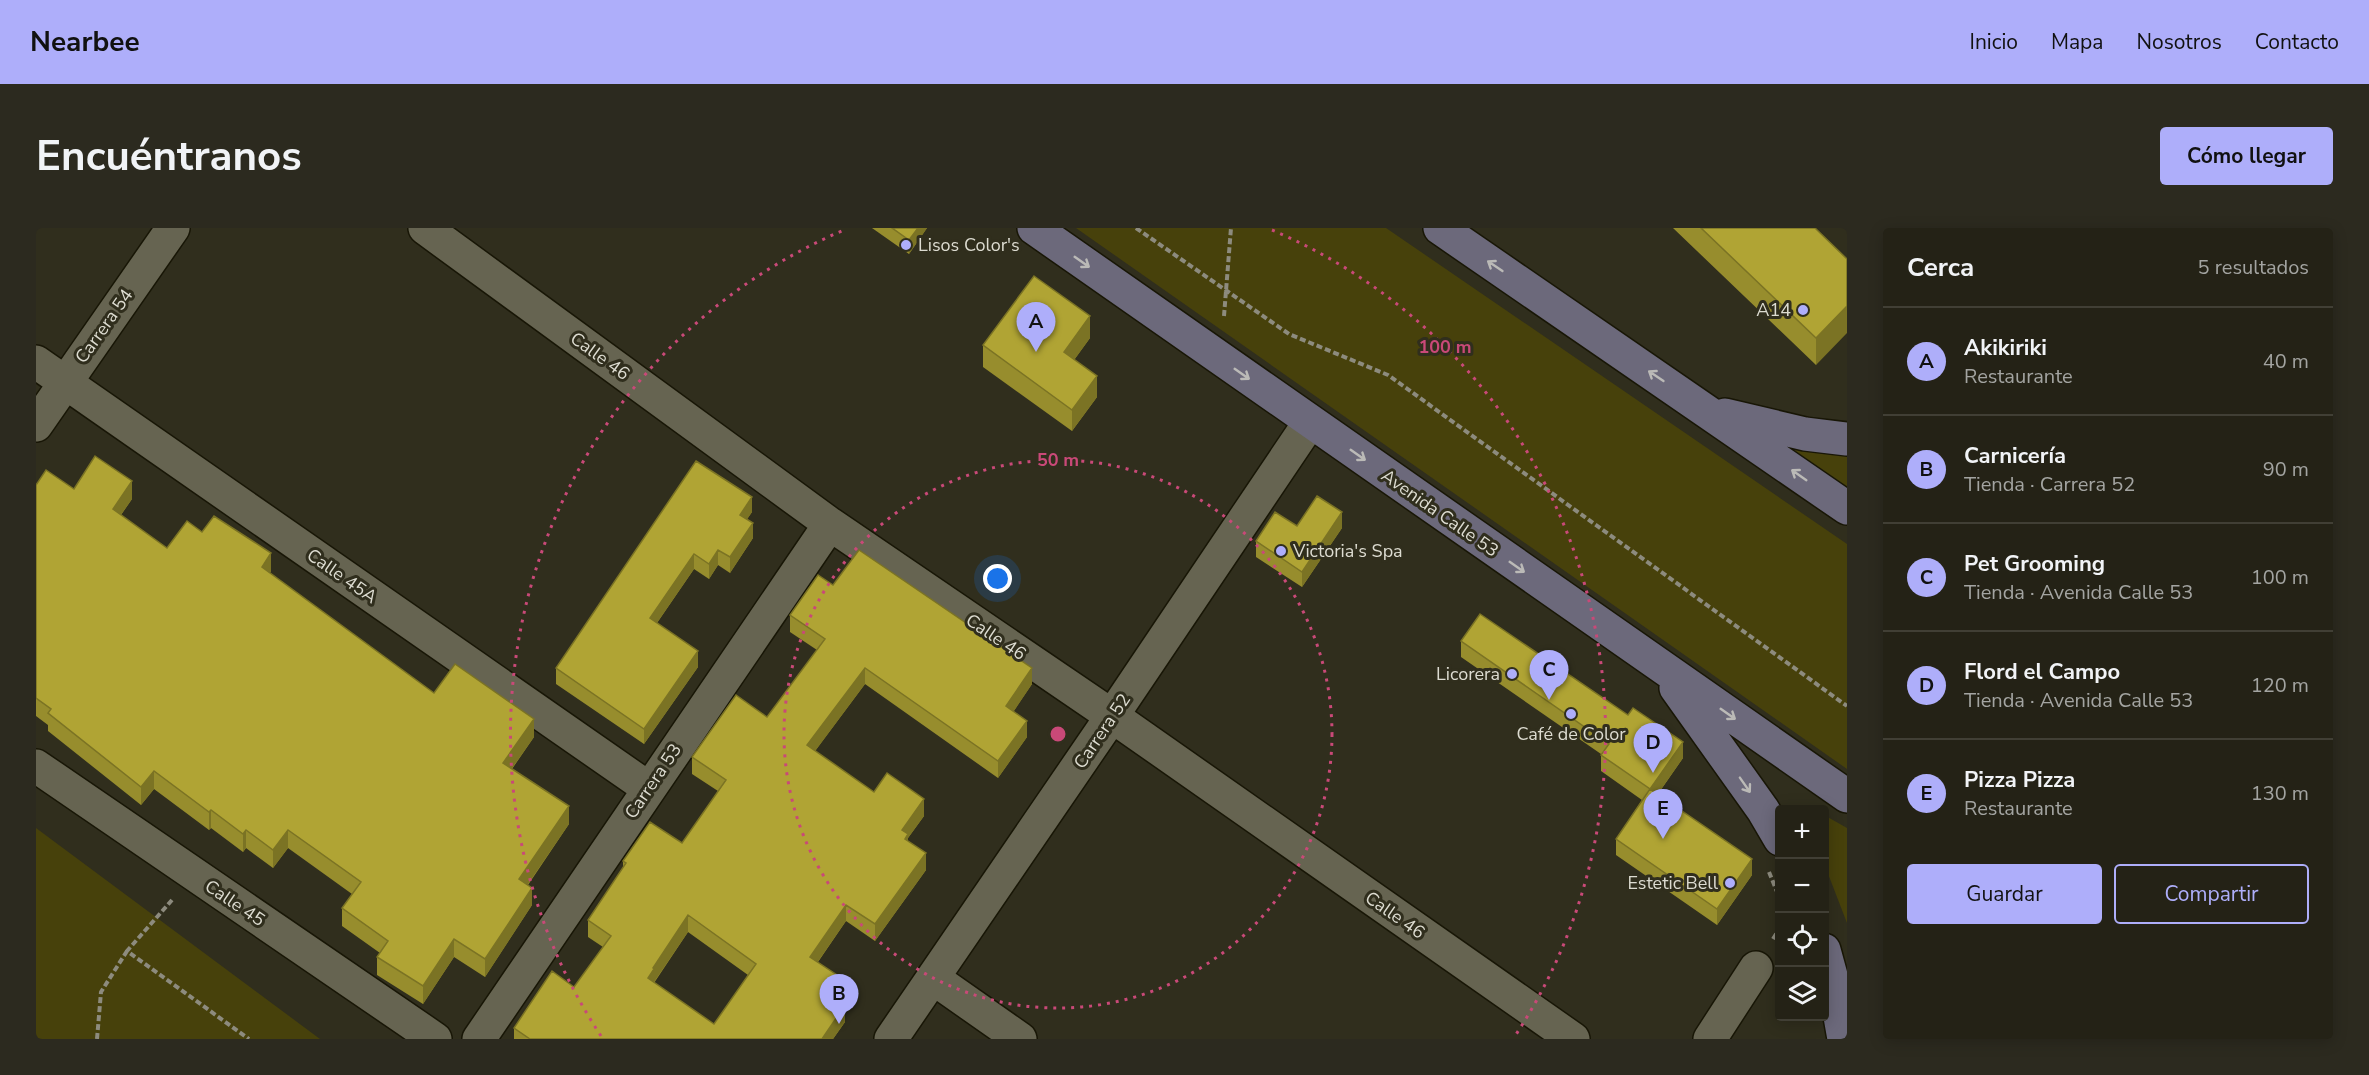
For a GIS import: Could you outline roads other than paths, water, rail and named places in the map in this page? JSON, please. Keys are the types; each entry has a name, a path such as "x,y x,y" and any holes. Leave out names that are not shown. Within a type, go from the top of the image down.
{"main road":[{"name":"Avenida Calle 53","path":"1034,228 1847,796"},
{"path":"1440,228 1847,508"},
{"path":"1704,409 1804,434 1847,439"},
{"path":"1663,669 1762,810 1775,832"},
{"path":"1829,967 1844,1039"}],"street":[{"name":"Carrera 54","path":"36,425 173,228"},
{"name":"Calle 46","path":"425,228 830,524 1112,716 1573,1039"},
{"name":"Calle 45A","path":"36,362 648,788"},
{"name":"Carrera 52","path":"891,1039 1310,422"},
{"name":"Carrera 53","path":"479,1039 830,524"},
{"name":"Calle 45","path":"36,766 435,1039"},
{"path":"1710,1039 1756,968"},
{"path":"933,978 1020,1039"}],"place":[{"name":"Lisos Color's","path":"906,245"},
{"name":"A14","path":"1803,310"},
{"name":"Akikiriki","path":"1036,352"},
{"name":"Victoria's Spa","path":"1281,551"},
{"name":"Licorera","path":"1512,674"},
{"name":"Pet Grooming","path":"1549,700"},
{"name":"Café de Color","path":"1571,714"},
{"name":"Flord el Campo","path":"1653,773"},
{"name":"Pizza Pizza","path":"1663,839"},
{"name":"Estetic Bell","path":"1730,883"},
{"name":"Carnicería","path":"839,1024"}]}
